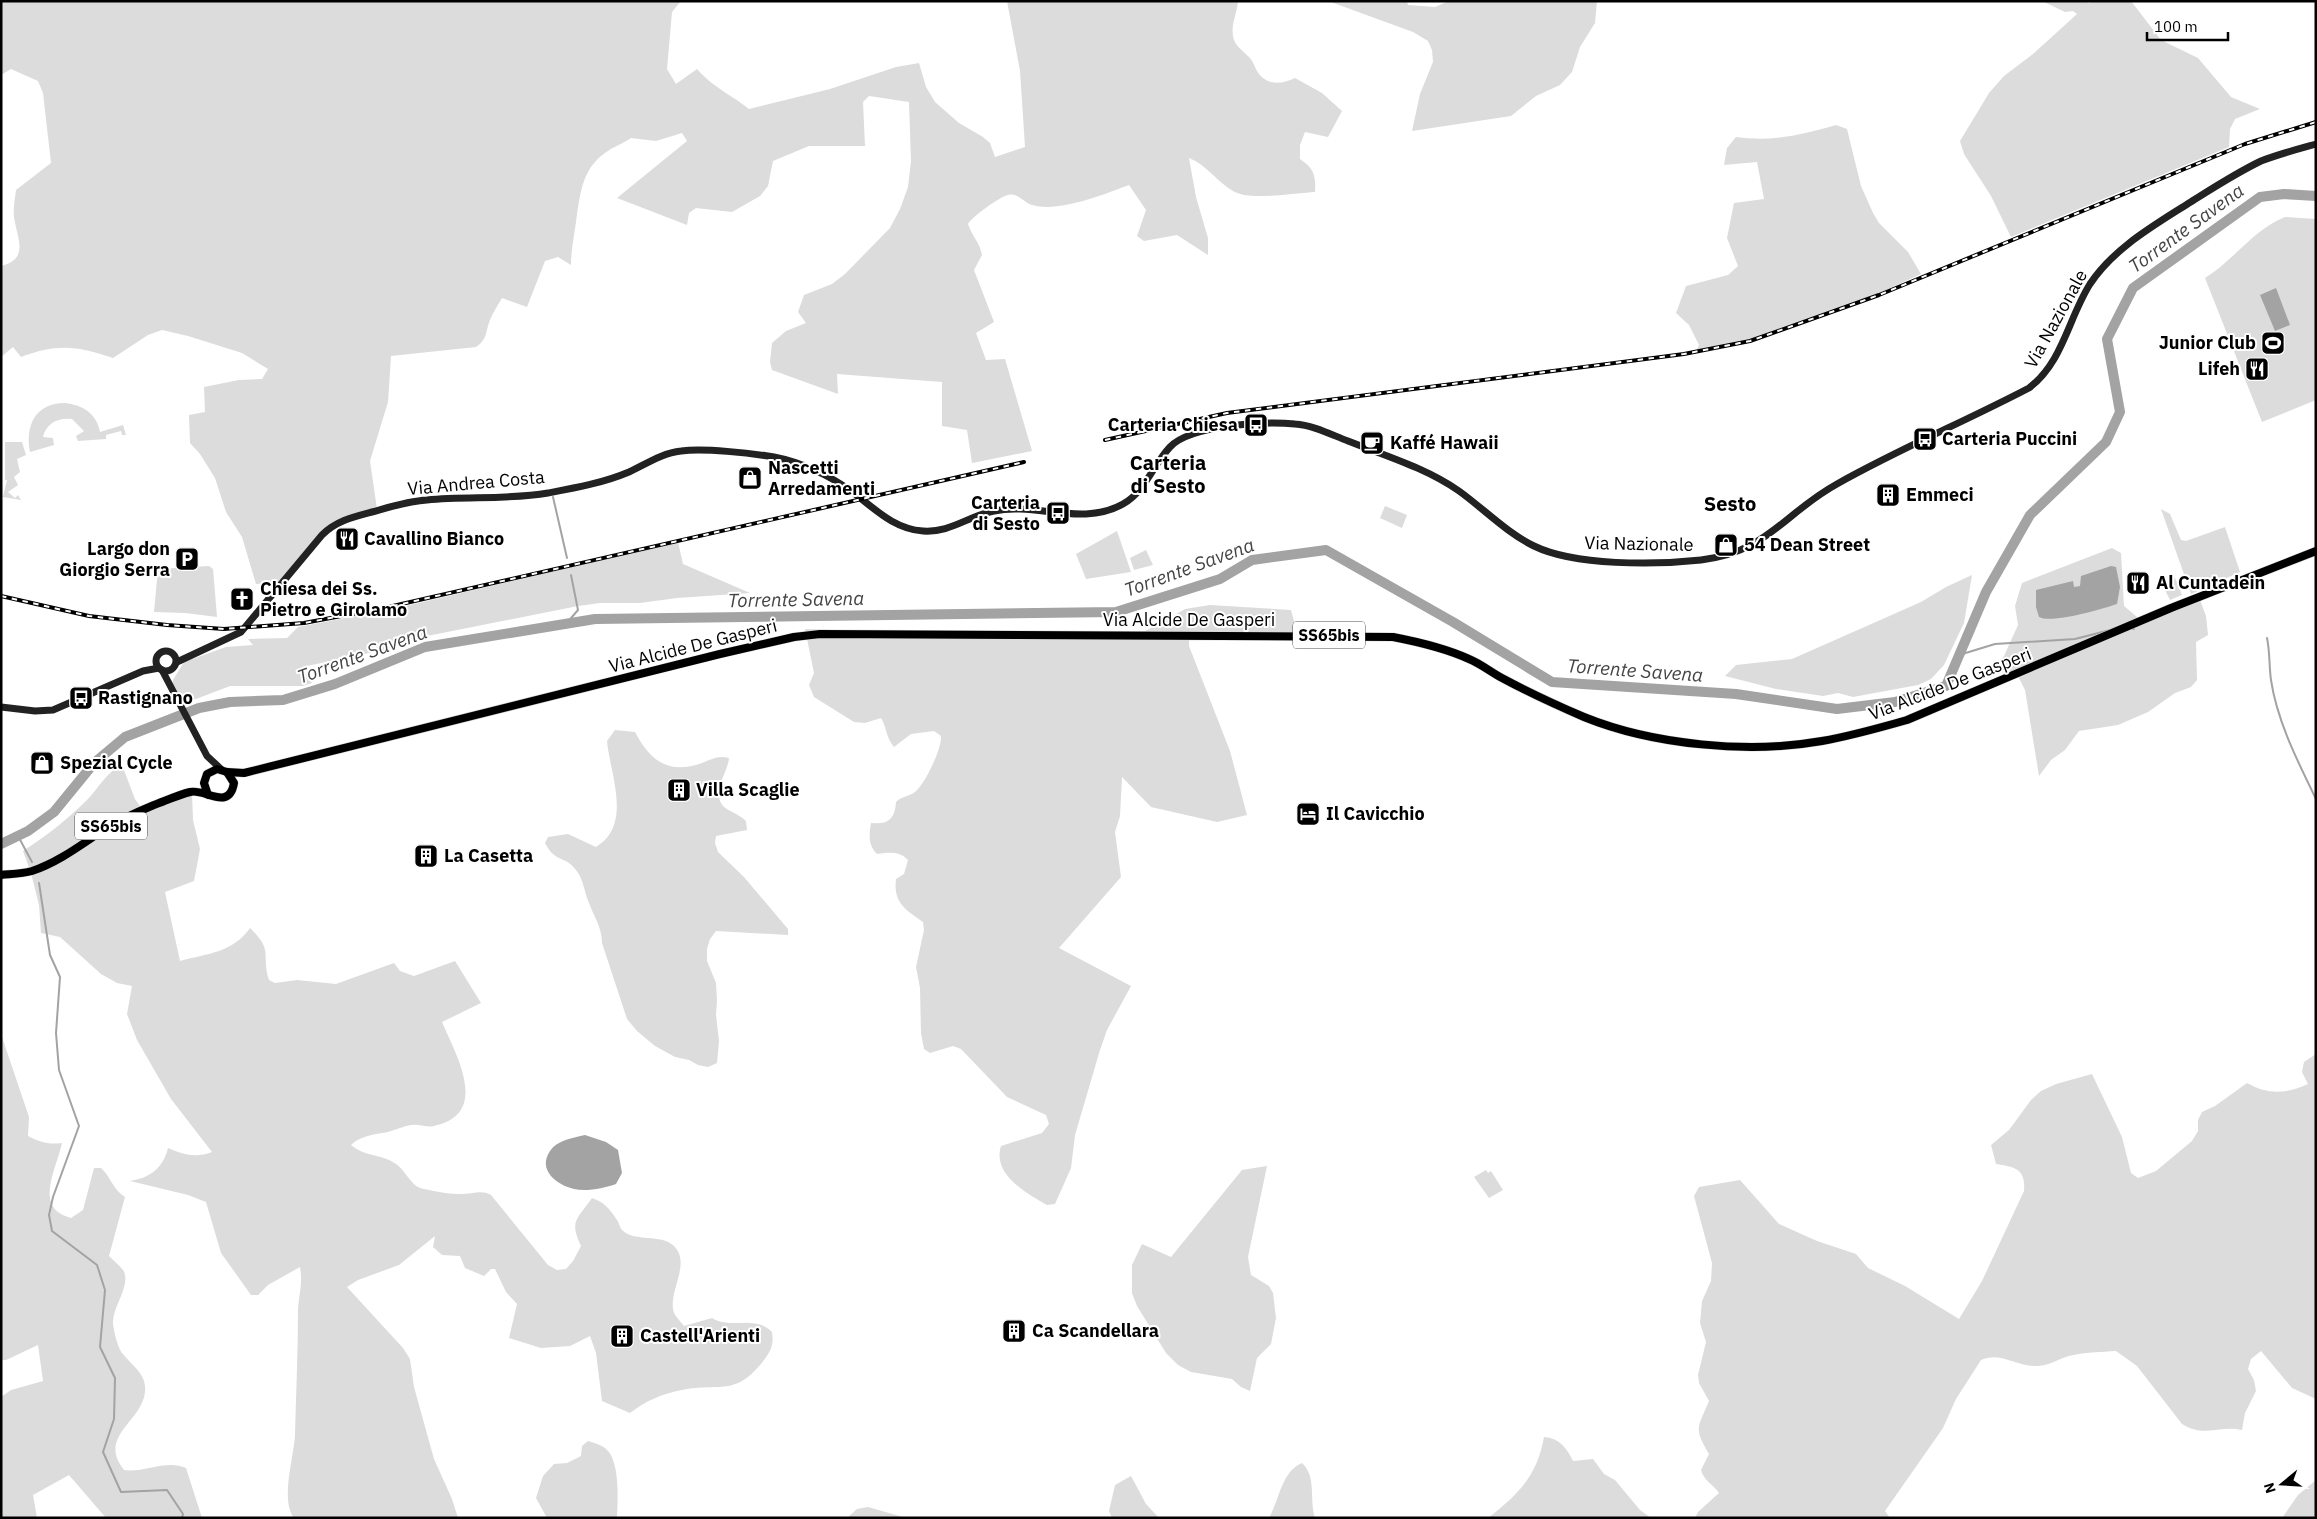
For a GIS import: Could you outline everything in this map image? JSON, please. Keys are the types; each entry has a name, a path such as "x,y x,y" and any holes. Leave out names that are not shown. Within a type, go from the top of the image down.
{"main road":[{"name":"Via Nazionale","path":"1000,510 1076,514 1110,510 1135,495 1171,445 1190,434 1208,429 1300,424 1439,479 1517,536 1545,551 1568,557 1600,561 1694,561 1725,556 1757,543 1821,493 1853,474 2029,388 2041,379 2051,366 2091,283 2119,251 2165,219 2248,168 2271,158 2316,144"},
{"name":"Via Andrea Costa","path":"176,658 241,632 322,535 340,522 412,501 515,497 587,486 631,471 663,455 683,450 774,457 796,464 839,483 882,515 905,528 943,530 988,512 1000,510"},
{"name":"Via Alcide De Gasperi","path":"224,770 244,773 720,654 794,637 820,634 1393,637 1426,644 1469,658 1502,678 1586,717 1648,736 1710,745 1771,746 1821,742 1907,720 2248,577 2316,551"},
{"path":"169,686 176,658 168,651 162,651 159,666 169,686 195,735 207,756 224,770 234,783"},
{"path":"1,707 35,711 53,710 143,671 159,666 172,669"},
{"path":"207,756 204,786 208,795"},
{"name":"SS65bis","path":"206,777 214,770 224,770"},
{"name":"SS65bis","path":"1,875 33,870 78,848 128,815 190,792 198,791 217,798 226,797 232,791 237,777 244,773"},
{"path":"190,792 206,777"}],"shaded area":[{"path":"1,1 681,1 672,12 667,69 676,84 697,69 716,86 749,109 830,89 896,67 919,63 926,87 935,102 959,123 990,143 995,157 1025,147 1020,71 1007,1 1238,1 1233,27 1234,39 1239,48 1251,59 1259,74 1267,81 1276,83 1295,78 1322,93 1342,111 1328,137 1305,132 1300,145 1300,159 1313,173 1315,192 1261,196 1240,194 1227,187 1201,165 1189,158 1196,197 1208,238 1208,255 1177,235 1144,241 1137,236 1146,210 1129,185 1068,205 1055,207 1032,205 1011,194 992,203 975,217 968,224 982,255 974,270 994,322 976,333 986,360 1005,359 1032,451 972,463 967,430 942,426 942,382 837,374 838,394 772,370 770,362 772,343 786,331 806,323 798,312 804,295 832,284 845,274 890,228 900,209 908,187 911,161 909,102 869,96 863,102 865,146 809,146 773,161 768,186 760,196 732,212 696,208 689,213 687,225 617,198 687,141 682,133 656,141 631,138 608,151 597,160 586,175 581,193 571,265 558,257 545,261 527,307 502,298 491,317 484,338 476,347 391,356 388,402 370,461 377,509 329,528 272,591 270,583 256,584 242,537 226,512 215,478 200,454 190,443 189,415 205,412 204,387 239,380 262,379 268,369 242,353 162,330 148,335 113,358 89,351 67,348 46,350 21,357 13,347 1,357 1,266 10,263 16,258 20,247 14,214 16,190 51,163 43,93 38,81 11,69 1,75"},
{"path":"1328,1 1407,1 1408,5 1435,7 1449,1 1597,1 1595,23 1580,47 1572,72 1560,85 1536,96 1511,116 1412,131 1420,94 1433,62 1432,50 1428,41 1413,32"},
{"path":"2042,1 2084,1 2089,3 2092,1 2131,1 2161,40 2198,58 2231,97 2260,109 2235,119 2230,129 2229,147 2011,237 1991,196 1964,154 1960,141 1989,93 2004,76 2033,54 2077,14 2073,11 2065,12"},
{"path":"1836,125 1847,129 1861,186 1873,213 1879,223 1908,252 1921,274 1866,299 1783,330 1695,353 1699,345 1689,325 1676,313 1686,286 1728,275 1738,266 1727,238 1734,203 1764,199 1757,162 1724,165 1727,148 1736,137 1762,139 1786,137"},
{"name":"Junior Club","path":"2285,217 2316,219 2316,400 2262,422 2205,278 2263,229"},
{"path":"2276,288 2290,325 2275,331 2260,295"},
{"path":"65,403 83,408 92,415 100,432 123,425 126,435 122,435 121,431 106,435 106,439 78,441 76,436 84,431 72,419 62,419 50,425 43,437 53,438 54,445 30,452 29,433 34,418 46,407"},
{"path":"5,442 22,442 26,455 17,459 20,472 14,477 18,485 8,492 15,498 18,495 21,500 3,497 7,480 5,480"},
{"path":"1385,506 1407,515 1402,528 1380,518"},
{"path":"2161,509 2170,514 2181,540 2186,541 2225,527 2240,572 2191,594"},
{"path":"1117,531 1131,572 1086,579 1076,554"},
{"path":"678,542 683,564 750,593 677,598 640,603 600,603 578,606 422,637 383,650 302,667 312,683 303,686 230,686 196,699 175,703 171,695 173,680 184,662 226,647 253,645 248,639 287,638 298,627 393,609"},
{"path":"2112,548 2121,553 2124,606 2143,622 2200,600 2206,616 2208,635 2196,642 2197,680 2191,687 2175,693 2148,712 2118,725 2079,731 2065,750 2051,760 2039,776 2025,690 2019,678 1999,662 2004,656 2018,625 2015,606 2022,583"},
{"path":"1146,550 1153,565 1134,570 1130,558"},
{"path":"209,566 213,569 217,617 154,612 158,569"},
{"path":"2111,566 2116,567 2120,587 2117,604 2055,619 2039,617 2036,607 2036,590 2073,581 2074,587 2080,586 2081,576"},
{"path":"1972,575 1964,623 1944,665 1931,679 1918,685 1853,697 1838,693 1823,696 1776,689 1725,676 1736,665 1792,659 1921,602 1946,587"},
{"path":"2175,578 2182,595 2170,600 2161,582"},
{"path":"1210,605 1291,610 1298,636 1189,638 1189,646 1230,751 1247,815 1217,822 1151,807 1122,777 1120,816 1115,832 1121,877 1059,948 1131,986 1107,1030 1100,1050 1075,1135 1071,1168 1055,1204 1047,1205 1013,1182 1001,1165 1000,1156 1001,1146 1042,1133 1049,1124 1046,1115 1007,1097 961,1049 953,1046 930,1053 924,1049 921,1033 920,988 916,967 924,930 923,922 902,905 896,887 896,879 904,874 908,860 894,853 877,854 871,843 871,823 882,823 890,820 894,813 896,802 918,789 933,763 941,736 934,731 911,734 894,747 889,740 881,718 865,723 854,722 814,697 809,685 814,673 805,629 912,633 1140,634 1185,609"},
{"path":"615,730 635,732 647,751 654,758 670,766 690,766 716,758 729,758 719,788 720,800 725,808 746,821 747,830 716,836 715,843 718,852 744,877 788,929 788,935 716,931 710,939 707,949 707,961 716,983 716,1015 719,1041 717,1063 708,1067 675,1057 655,1046 637,1031 627,1019 602,943 599,927 587,899 581,878 572,865 553,854 545,843 548,837 568,834 596,847 607,837 614,826 617,812 615,783 607,741"},
{"path":"122,765 135,799 142,809 192,793 193,820 200,849 194,881 165,892 180,961 210,954 228,947 236,943 250,928 262,942 266,953 269,980 275,983 297,980 336,984 394,963 400,971 414,976 455,961 481,1003 442,1022 455,1050 465,1082 465,1097 461,1109 451,1119 434,1126 408,1126 365,1137 351,1145 362,1152 385,1158 396,1164 420,1188 450,1194 480,1192 491,1195 548,1265 557,1270 566,1269 581,1246 577,1237 576,1220 592,1198 600,1202 609,1209 621,1229 628,1234 668,1242 679,1253 681,1261 680,1270 673,1305 674,1313 684,1326 712,1318 727,1323 758,1324 772,1332 773,1340 770,1350 754,1372 735,1384 682,1390 661,1396 642,1404 630,1413 602,1401 596,1353 590,1336 570,1346 541,1348 509,1338 517,1304 506,1292 495,1269 491,1269 484,1276 465,1268 460,1256 442,1255 433,1247 435,1236 399,1265 358,1280 347,1287 403,1348 410,1359 414,1387 434,1459 452,1499 458,1518 294,1518 288,1501 288,1490 295,1435 300,1267 268,1285 258,1295 251,1295 221,1253 206,1202 188,1195 130,1181 137,1180 155,1171 163,1161 168,1148 190,1155 212,1152 171,1099 137,1040 127,1014 132,986 117,983 101,974 60,937 41,933 39,905 23,851 72,814 107,776"},
{"path":"1,1034 29,1117 28,1136 52,1144 62,1143 50,1187 50,1197 53,1206 59,1213 71,1218 83,1210 94,1168 101,1168 118,1191 125,1197 109,1256 123,1270 125,1276 124,1288 116,1309 113,1325 119,1348 142,1375 145,1392 137,1412 118,1438 115,1448 117,1458 124,1470 139,1470 163,1465 186,1468 202,1518 106,1518 69,1475 33,1495 37,1518 1,1518 1,1397 11,1390 43,1381 38,1345 6,1360 1,1360"},
{"path":"2316,1054 2316,1399 2292,1388 2261,1351 2251,1359 2248,1369 2254,1380 2256,1391 2245,1413 2242,1430 2197,1430 2182,1424 2137,1366 2116,1351 2079,1354 2047,1365 2037,1366 2030,1366 2002,1358 1988,1358 1981,1360 1956,1399 1943,1428 1885,1511 1890,1518 1695,1518 1698,1512 1719,1493 1704,1477 1701,1470 1709,1454 1701,1438 1699,1428 1709,1401 1699,1383 1698,1375 1706,1342 1700,1323 1702,1301 1711,1281 1712,1263 1694,1196 1699,1187 1740,1180 1779,1224 1817,1241 1856,1254 1868,1268 1905,1286 1959,1319 1982,1281 2024,1191 2021,1174 2018,1170 2009,1166 1996,1164 1991,1145 2009,1130 2031,1100 2041,1091 2056,1084 2092,1074 2122,1137 2131,1173 2138,1178 2156,1171 2192,1141 2198,1131 2198,1120 2202,1112 2215,1106 2247,1083 2263,1090 2277,1092 2292,1090 2308,1084 2302,1072 2304,1062"},
{"path":"585,1135 606,1142 618,1150 622,1173 616,1184 595,1189 574,1189 561,1184 547,1170 547,1158 553,1147 566,1140"},
{"path":"1267,1166 1248,1257 1251,1275 1269,1286 1273,1293 1276,1318 1271,1344 1257,1358 1250,1391 1241,1387 1232,1379 1191,1372 1178,1365 1166,1353 1137,1306 1132,1293 1132,1265 1142,1244 1171,1257 1242,1170"},
{"path":"1486,1170 1488,1173 1491,1171 1503,1190 1489,1198 1474,1177"},
{"path":"1544,1437 1554,1439 1562,1444 1573,1461 1593,1459 1604,1474 1615,1480 1640,1510 1651,1518 1488,1518 1525,1484 1537,1463"},
{"path":"588,1441 598,1444 611,1454 617,1481 617,1518 547,1518 536,1498 543,1476 554,1464 567,1463 581,1456 582,1446"},
{"path":"1302,1463 1310,1475 1315,1518 1269,1518 1285,1479 1295,1467"},
{"path":"1131,1476 1146,1504 1159,1518 1112,1518 1109,1511 1115,1485"},
{"path":"2316,1480 2316,1518 2282,1518 2298,1495"},
{"path":"868,1507 905,1518 847,1518 857,1509"}],"waterway":[{"name":"Torrente Savena","path":"1,844 28,831 54,812 94,763 125,737 199,708 230,702 283,700 335,684 425,647 595,619 1116,612 1220,579 1252,560 1326,550 1453,622 1552,682 1736,694 1837,709 1895,702 1946,686 1986,592 2030,515 2106,442 2120,412 2107,339 2133,288 2260,197 2284,194 2316,196"},
{"path":"553,497 567,558"},
{"path":"566,624 578,610 571,575"},
{"path":"1959,655 1995,644 2075,639 2114,629"},
{"path":"2267,638 2271,680 2278,711 2289,741 2316,799"},
{"path":"18,836 32,862"},
{"path":"39,883 50,955 60,977 56,1033 59,1070 79,1126 53,1197 49,1215 52,1231 97,1265 105,1290 100,1347 115,1378 114,1419 103,1452 121,1492 167,1490 183,1514 182,1518"}],"railway":[{"path":"1105,440 1227,413 1684,354 1750,341 1879,295 2245,144 2316,122"},
{"path":"1,596 89,616 167,625 224,629 304,623 384,608 1024,462"}],"place":[{"name":"Junior Club","path":"2273,343"},
{"name":"Lifeh","path":"2257,369"},
{"name":"Carteria Chiesa","path":"1256,425"},
{"name":"Carteria Puccini","path":"1925,439"},
{"name":"Kaffé Hawaii","path":"1372,443"},
{"name":"Nascetti Arredamenti","path":"750,478"},
{"name":"Emmeci","path":"1888,495"},
{"name":"Carteria di Sesto","path":"1058,513"},
{"name":"Cavallino Bianco","path":"347,539"},
{"name":"54 Dean Street","path":"1726,545"},
{"name":"Largo don Giorgio Serra","path":"187,559"},
{"name":"Al Cuntadein","path":"2138,583"},
{"name":"Chiesa dei Ss. Pietro e Girolamo","path":"242,599"},
{"name":"Rastignano","path":"81,698"},
{"name":"Spezial Cycle","path":"42,763"},
{"name":"Villa Scaglie","path":"679,790"},
{"name":"Il Cavicchio","path":"1308,814"},
{"name":"La Casetta","path":"426,856"},
{"name":"Ca Scandellara","path":"1014,1331"},
{"name":"Castell'Arienti","path":"622,1336"}],"district":[{"name":"Carteria di Sesto","path":"1168,474"},
{"name":"Sesto","path":"1730,504"}]}
